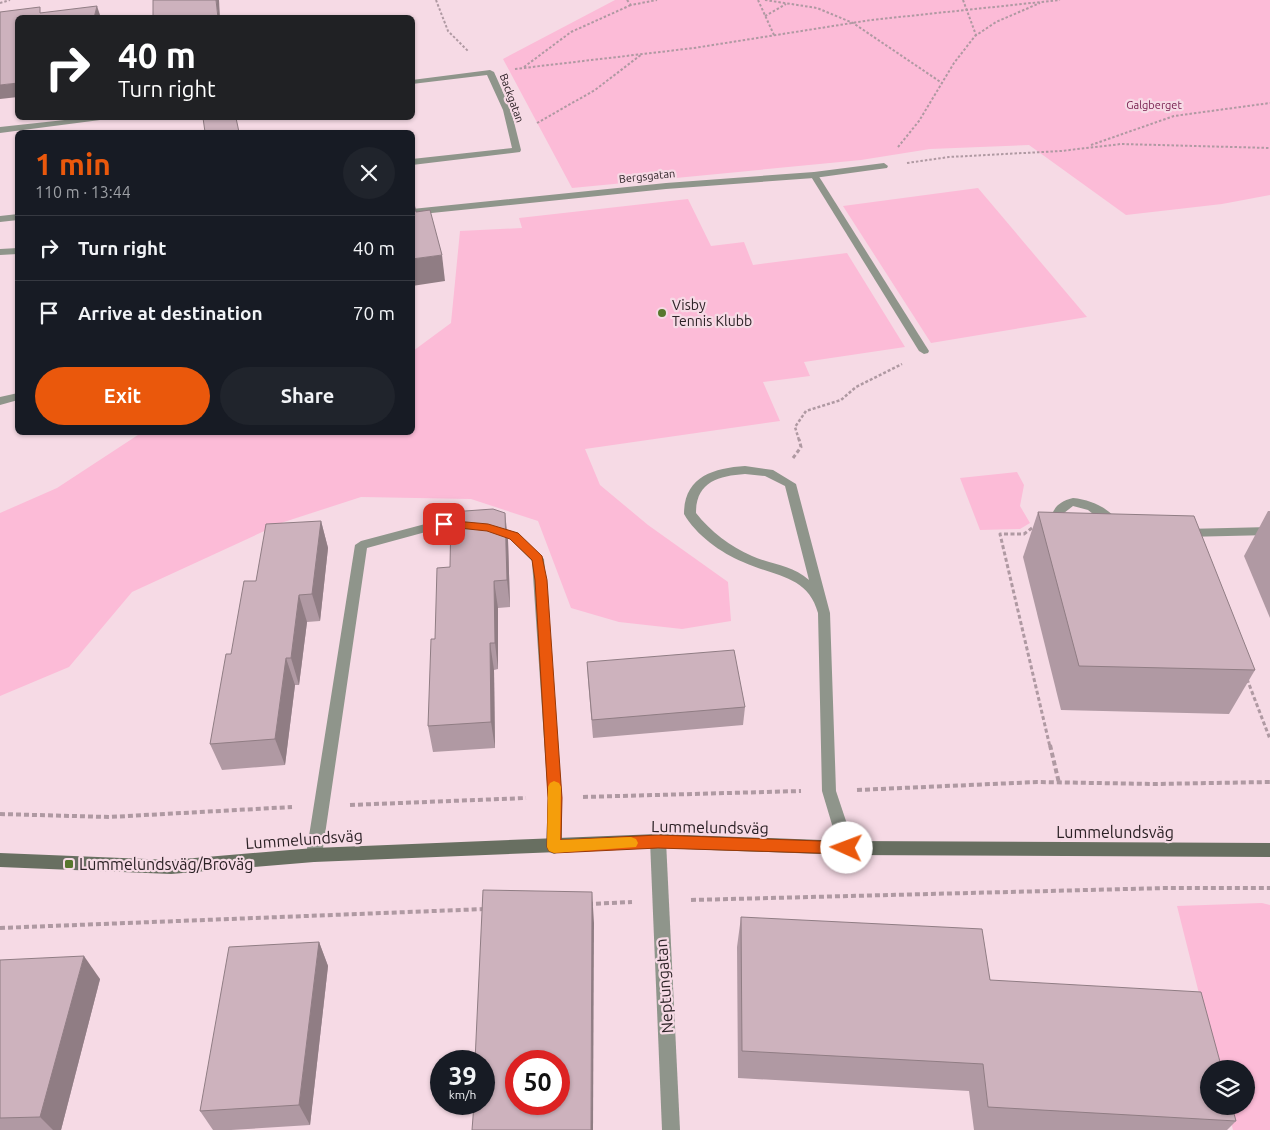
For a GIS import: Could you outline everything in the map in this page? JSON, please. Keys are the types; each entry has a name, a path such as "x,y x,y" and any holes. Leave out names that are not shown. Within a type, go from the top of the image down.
{"main road":[{"name":"Lummelundsväg","path":"0,860 171,867 314,855 658,842 847,848 1270,850"}],"street":[{"name":"Backgatan","path":"415,82 490,72 507,110 517,150 415,162"},
{"path":"0,130 83,120"},
{"name":"Bergsgatan","path":"415,212 666,186 814,175 884,166"},
{"path":"814,175 924,351"},
{"path":"0,219 15,217"},
{"path":"0,252 15,251"},
{"path":"0,401 15,397"},
{"path":"818,596 794,574 747,559 702,529 690,514 691,499 697,488 709,477 737,471 766,472 790,484 824,613 829,791 847,848"},
{"path":"1065,532 1055,522 1057,510 1062,506 1076,502 1101,510 1124,532 1106,536"},
{"path":"314,855 361,545 444,524 488,528 514,536 538,559 541,580 555,798 554,847"},
{"path":"1172,532 1270,531"},
{"name":"Neptungatan","path":"658,842 658,901 666,1003 671,1130"}],"path":[{"path":"0,3 10,0"},
{"path":"436,0 448,31 490,72 643,54 853,23 1060,0"},
{"path":"627,0 631,4"},
{"path":"523,68 571,32 631,4 657,0"},
{"path":"758,0 774,35"},
{"path":"765,0 817,8 853,23 942,83"},
{"path":"963,0 976,35"},
{"path":"900,145 911,134 942,83 976,35 1044,1"},
{"path":"765,16 787,4"},
{"path":"514,136 595,90 643,54"},
{"path":"1083,148 1174,116 1270,103"},
{"path":"884,166 949,157 1061,152 1083,148 1160,144 1270,148"},
{"path":"790,484 797,476 792,456 801,447 795,427 806,411 842,400 856,387 924,351"},
{"path":"1055,522 1036,526 1024,534 1000,534 1059,783"},
{"path":"1246,677 1270,739"},
{"path":"0,814 30,817 159,814 322,806 1059,783 1270,782"}],"green space":[{"name":"Galgberget","path":"615,0 1270,0 1270,195 1222,204 1126,215 1029,145 930,149 861,160 572,188 503,59"},
{"path":"978,188 1087,317 931,343 843,206"},
{"path":"688,199 711,246 744,242 753,265 847,253 905,347 804,362 810,376 763,382 780,421 585,449 600,485 648,525 728,582 731,621 682,629 619,622 571,608 538,521 471,499 361,497 284,522 132,592 69,667 0,696 0,513 57,488 138,435 415,435 415,350 451,323 460,231 522,228 519,218"},
{"path":"1017,472 1024,485 1020,506 1030,523 1020,529 980,530 960,478"},
{"path":"1262,903 1270,905 1270,1130 1233,1130 1229,1115 1255,1115 1255,1060 1216,1060 1177,906"}],"building":[{"path":"153,0 216,0 218,15 153,15"},
{"path":"97,6 95,15 15,15 15,83 0,85 0,12 40,7 40,13"},
{"path":"203,120 236,120 239,130 205,130"},
{"path":"415,208 416,212 430,210 442,255 415,259"},
{"path":"493,509 505,513 507,580 494,581 495,643 490,643 491,722 428,726 431,639 435,639 437,568 450,567 451,512"},
{"path":"1038,512 1194,516 1255,670 1079,666"},
{"path":"321,521 312,594 299,595 291,658 286,658 275,739 210,744 226,654 231,654 244,581 256,581 266,524"},
{"path":"734,650 745,707 592,720 587,662"},
{"path":"483,890 592,892 591,1130 472,1130 473,1115 495,1115 495,1050 476,1050"},
{"path":"741,917 982,929 990,980 1201,992 1220,1060 1200,1060 1200,1115 1234,1115 1236,1121 988,1107 983,1064 742,1051"},
{"path":"319,942 299,1105 200,1111 229,947"},
{"path":"84,956 40,1117 0,1118 0,960"}],"slow traffic":[{"path":"554,787 554,847 631,843"}],"place":[{"name":"Visby Tennis Klubb","path":"662,313"},
{"name":"Lummelundsväg/Broväg","path":"69,864"}],"route":[{"path":"444,524 488,528 514,536 538,559 541,580 555,798 554,847 658,842 847,848"}]}
